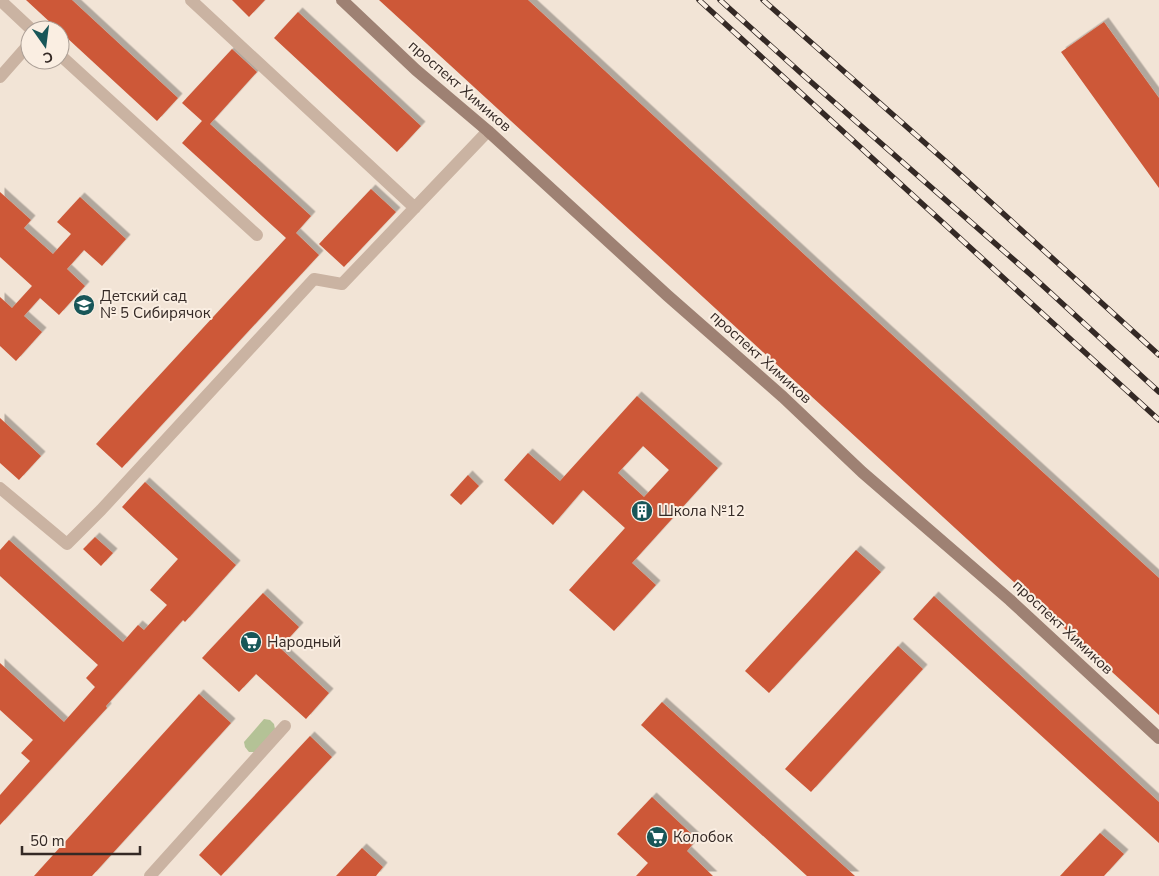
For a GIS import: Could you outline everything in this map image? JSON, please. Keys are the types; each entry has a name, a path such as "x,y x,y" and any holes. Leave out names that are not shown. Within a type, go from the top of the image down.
{"street":[{"path":"0,0 21,20"},
{"path":"192,0 415,208"},
{"name":"проспект Химиков","path":"342,0 416,70 488,131 783,397 862,472 1010,600 1159,738"},
{"path":"0,77 20,54"},
{"path":"70,64 257,235"},
{"path":"0,488 67,544 101,510 314,279 342,284 488,131"},
{"path":"150,876 285,726"}],"green space":[{"path":"264,719 270,720 274,724 275,729 255,752 249,752 244,742"}],"building":[{"path":"26,0 72,0 178,98 157,121 70,41 70,20 48,20"},
{"path":"232,0 265,0 249,17"},
{"path":"379,0 528,0 1159,578 1159,715"},
{"path":"298,12 421,126 397,152 274,38"},
{"path":"1104,22 1159,98 1159,188 1061,52"},
{"path":"232,49 257,72 210,124 311,216 296,233 319,255 122,468 96,444 286,238 182,143 202,121 182,103"},
{"path":"371,189 396,212 344,267 319,244"},
{"path":"0,192 31,220 24,228 53,254 71,234 57,222 80,197 126,239 102,266 84,250 67,269 85,286 59,315 40,298 24,316 42,332 16,361 0,346 0,297 12,308 32,286 0,257"},
{"name":"Школа №12","path":"637,396 718,468 632,563 656,585 614,631 569,590 625,528 583,490 553,525 504,480 528,453 560,481","holes":["643,446 669,470 644,497 618,473"]},
{"path":"0,418 41,456 19,480 0,463"},
{"path":"468,475 479,486 461,505 450,495"},
{"path":"145,482 236,565 185,622 183,620 106,706 107,708 0,825 0,795 30,761 21,753 33,740 0,710 0,663 64,722 95,687 86,678 98,665 0,576 0,550 9,540 123,642 138,625 144,630 167,605 150,590 178,559 122,507"},
{"path":"95,537 113,553 101,566 83,549"},
{"path":"856,550 881,572 769,693 745,671"},
{"name":"Народный","path":"263,593 299,627 280,648 329,693 306,719 256,674 239,692 202,658"},
{"path":"934,596 1159,802 1159,843 913,619"},
{"path":"898,646 923,669 811,792 785,769"},
{"path":"199,694 231,723 92,876 34,876"},
{"path":"662,702 855,876 807,876 641,725"},
{"path":"310,736 332,757 221,876 199,855"},
{"name":"Колобок","path":"652,797 697,839 687,851 713,876 636,876 648,863 617,834"},
{"path":"1100,833 1124,854 1104,876 1060,876"},
{"path":"362,848 383,867 376,876 336,876"}],"railway":[{"path":"699,0 1159,420"},
{"path":"720,0 1030,274 1159,392"},
{"path":"763,0 942,158 1159,355"}],"place":[{"name":"Детский сад № 5 Сибирячок","path":"84,305"},
{"name":"Школа №12","path":"642,511"},
{"name":"Народный","path":"251,642"},
{"name":"Колобок","path":"657,837"}]}
